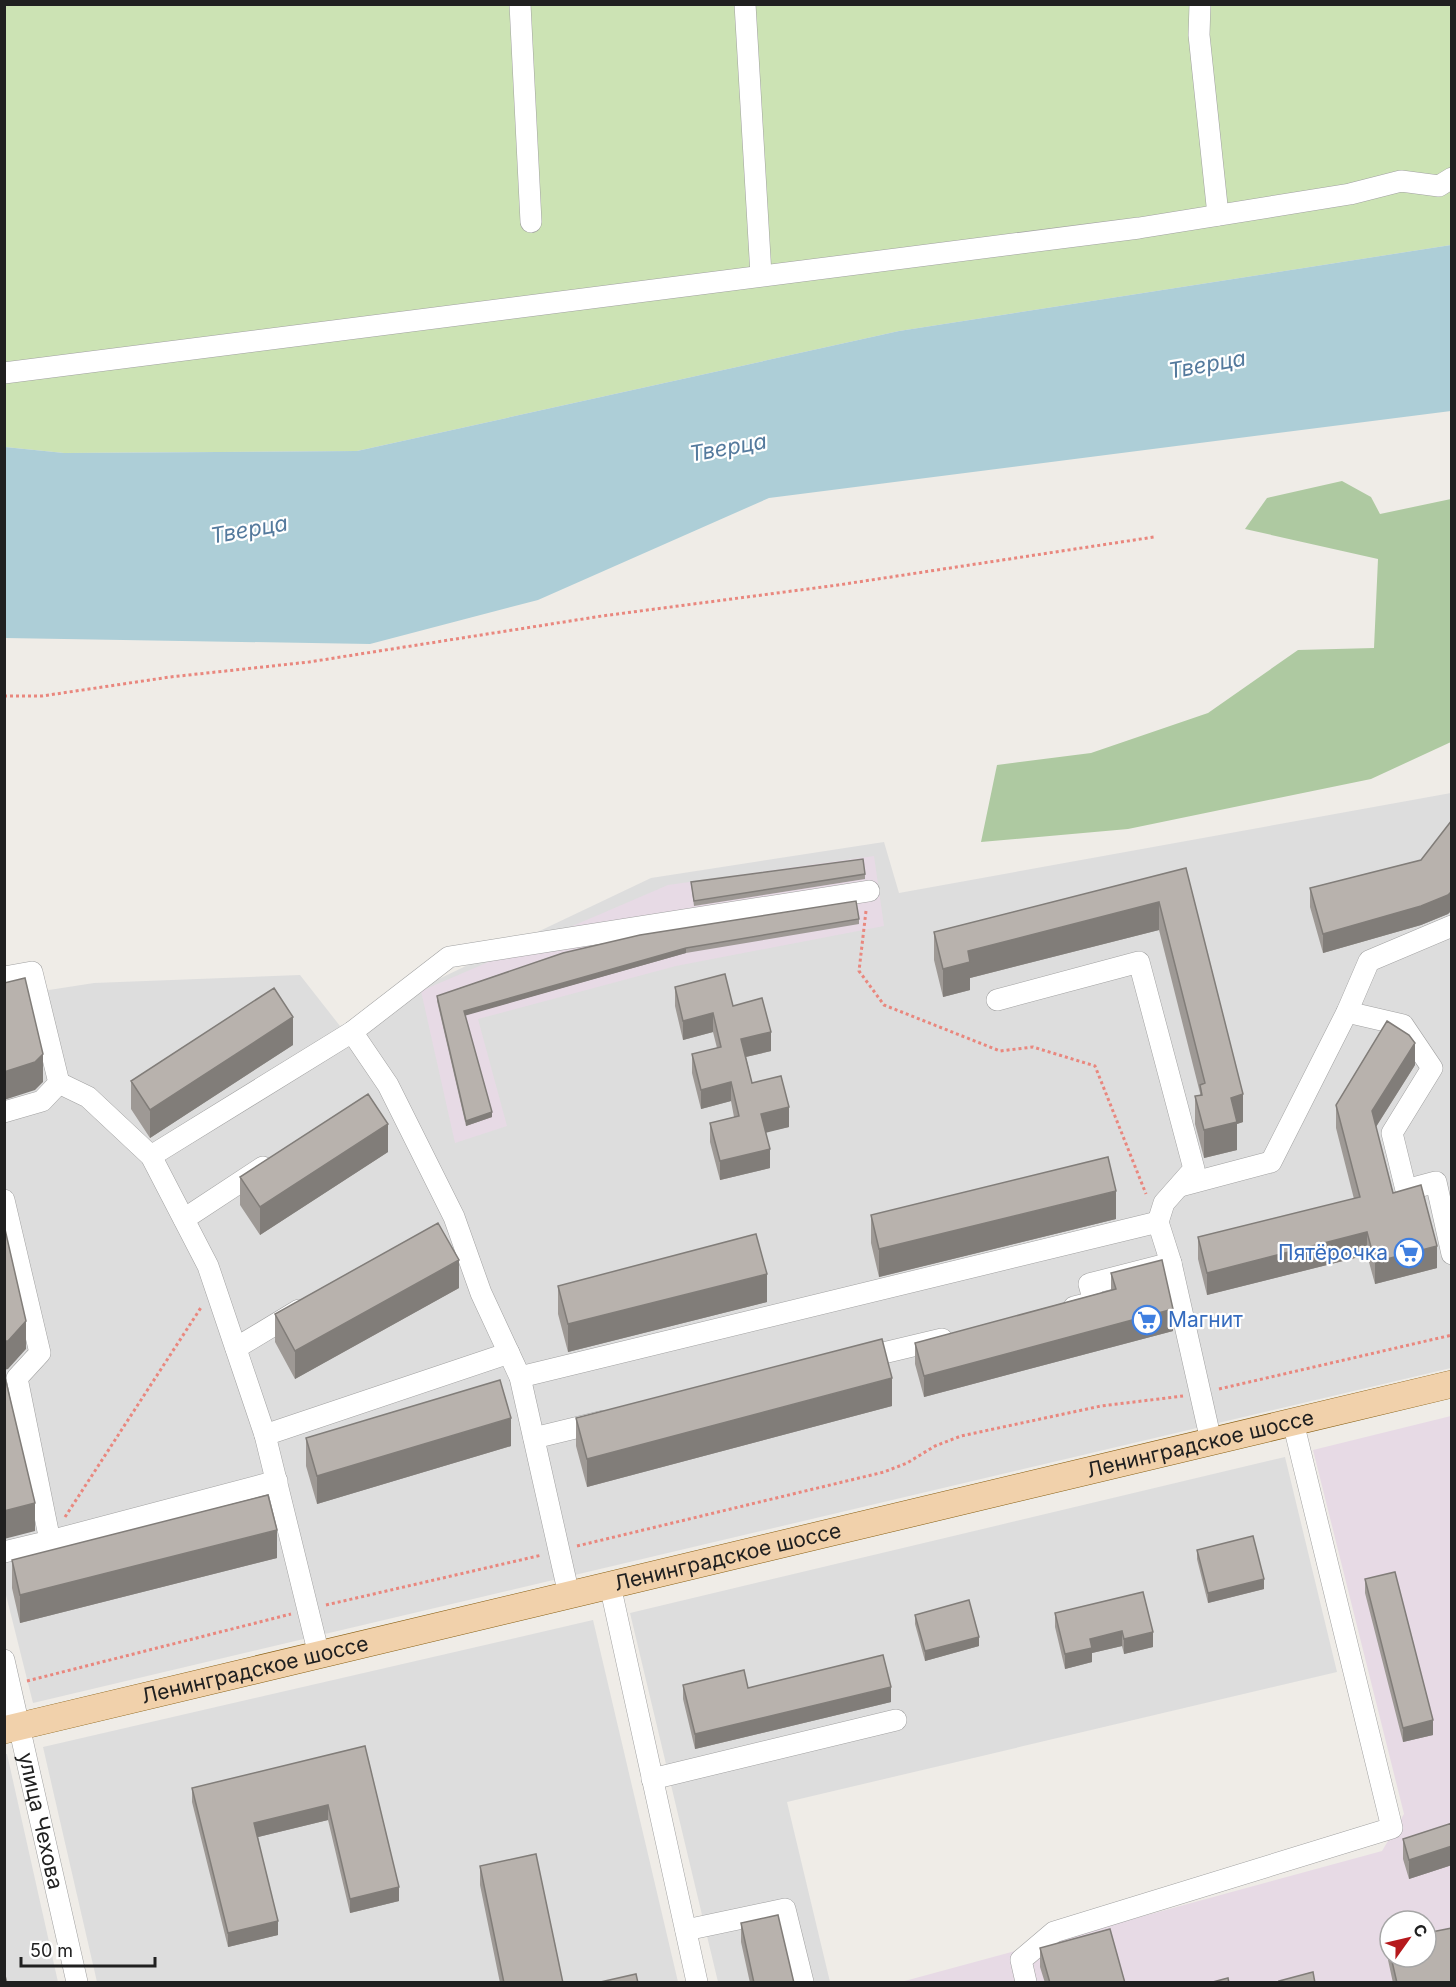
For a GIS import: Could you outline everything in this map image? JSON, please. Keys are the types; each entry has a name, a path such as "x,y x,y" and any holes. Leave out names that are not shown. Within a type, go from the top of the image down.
{"main road":[{"name":"Ленинградское шоссе","path":"12,1728 1452,1384"}],"street":[{"path":"520,4 531,222"},
{"path":"745,4 761,275"},
{"path":"1200,4 1199,35 1218,215"},
{"path":"4,373 1139,228 1350,194 1401,181 1439,186 1452,178"},
{"path":"151,1156 352,1032 449,957 869,891"},
{"path":"1180,1186 1271,1162 1347,1012 1369,961 1452,926"},
{"path":"997,1000 1139,962 1194,1169 1164,1203 1158,1222 1171,1263 1212,1441"},
{"path":"4,977 32,972 59,1083"},
{"path":"1347,1012 1403,1025 1432,1068 1392,1133 1406,1190 1444,1180 1452,1254"},
{"path":"352,1032 388,1085 454,1217 481,1293 520,1377 569,1595"},
{"path":"4,1112 42,1101 59,1083"},
{"path":"59,1083 88,1097 151,1156 208,1266 265,1435 319,1655"},
{"path":"368,1098 388,1085"},
{"path":"184,1219 281,1155"},
{"path":"4,1200 40,1353 17,1378 50,1541"},
{"path":"434,1229 454,1217"},
{"path":"520,1377 1158,1222"},
{"path":"1060,1310 1094,1302 1089,1284 1171,1263"},
{"path":"236,1348 315,1300"},
{"path":"842,1363 957,1335"},
{"path":"265,1435 509,1353"},
{"path":"534,1438 625,1416"},
{"path":"1026,1983 1021,1960 1054,1932 1392,1828 1293,1422"},
{"path":"4,1552 277,1481"},
{"path":"610,1585 697,1983"},
{"name":"улица Чехова","path":"4,1660 10,1685 12,1728 77,1983"},
{"path":"652,1779 896,1720"},
{"path":"686,1930 785,1909 803,1983"}],"path":[{"path":"4,696 42,696 170,676 309,662 602,616 838,585 1154,537"},
{"path":"869,891 859,971 884,1005 1000,1052 1033,1047 1095,1066 1158,1222"},
{"path":"50,1541 215,1287"},
{"path":"10,1685 308,1609 884,1472 907,1463 935,1446 961,1436 1101,1406 1201,1393 1452,1335"}],"shaded area":[{"path":"1451,793 1451,1368 33,1703 4,1587 4,997 94,983 300,975 340,1026 651,878 884,842 899,893"},
{"path":"874,856 884,926 676,966 478,1019 507,1126 455,1143 421,991 668,885"},
{"path":"1451,1416 1451,1982 901,1982 1382,1851 1404,1814 1313,1450"},
{"path":"1285,1457 1337,1672 787,1802 830,1982 718,1982 630,1613"},
{"path":"593,1620 678,1982 97,1982 43,1747"},
{"path":"4,1754 7,1754 58,1982 5,1982"}],"green space":[{"path":"4,5 1451,5 1451,245 899,331 357,451 64,453 5,447"},
{"path":"1342,481 1371,497 1380,514 1451,499 1451,742 1371,779 1128,829 981,842 997,765 1091,753 1208,713 1298,650 1374,648 1378,559 1245,529 1267,498"}],"water":[{"name":"Тверца","path":"1451,245 1451,411 769,498 538,600 370,644 5,638 5,447 64,453 357,451 899,331"}],"building":[{"path":"1452,820 1452,891 1448,895 1421,906 1323,934 1310,888 1421,860"},
{"path":"863,859 865,874 694,901 691,882"},
{"path":"1186,868 1243,1094 1231,1098 1237,1122 1204,1130 1195,1096 1202,1095 1200,1085 1205,1083 1159,902 968,951 970,962 943,969 934,932"},
{"path":"856,901 859,919 686,948 464,1011 492,1112 466,1121 437,996 563,953 640,935"},
{"path":"725,974 733,1006 762,998 771,1032 741,1039 752,1083 781,1076 789,1107 761,1114 770,1149 720,1161 710,1123 739,1116 731,1082 701,1090 692,1054 721,1047 713,1013 683,1021 675,987"},
{"path":"25,978 43,1054 35,1062 4,1072 4,983"},
{"path":"274,988 293,1017 150,1110 131,1081"},
{"path":"1387,1021 1409,1035 1415,1043 1372,1111 1393,1193 1421,1185 1437,1246 1375,1262 1367,1232 1207,1273 1198,1237 1360,1197 1336,1105"},
{"path":"368,1094 388,1124 260,1207 240,1177"},
{"path":"1108,1157 1116,1191 879,1249 871,1215"},
{"path":"438,1223 459,1260 295,1351 275,1314"},
{"path":"4,1225 26,1321 8,1341 4,1341"},
{"path":"756,1234 767,1274 568,1324 558,1286"},
{"path":"1162,1260 1173,1309 924,1376 915,1343 1116,1289 1111,1273"},
{"path":"882,1339 892,1378 587,1459 576,1418"},
{"path":"4,1373 35,1503 4,1511"},
{"path":"500,1380 511,1418 317,1476 306,1438"},
{"path":"268,1495 277,1530 20,1595 12,1560"},
{"path":"1253,1536 1264,1579 1208,1593 1197,1550"},
{"path":"1395,1572 1433,1720 1403,1728 1365,1579"},
{"path":"1143,1592 1153,1632 1124,1639 1122,1631 1090,1639 1092,1648 1065,1654 1055,1613"},
{"path":"969,1600 979,1637 925,1651 915,1615"},
{"path":"883,1655 891,1687 695,1734 683,1685 744,1670 748,1688"},
{"path":"365,1746 399,1887 350,1899 328,1805 254,1823 278,1921 228,1933 192,1788"},
{"path":"1452,1823 1452,1846 1409,1860 1403,1839"},
{"path":"536,1854 563,1983 504,1983 480,1866"},
{"path":"778,1915 794,1983 754,1983 741,1923"},
{"path":"1452,1928 1452,1983 1397,1983 1394,1969 1438,1969 1438,1931"},
{"path":"1110,1929 1125,1983 1050,1983 1040,1948"},
{"path":"1313,1972 1315,1983 1280,1983 1279,1981"},
{"path":"636,1974 638,1983 596,1983"},
{"path":"1228,1978 1229,1983 1209,1983"}],"place":[{"name":"Пятёрочка","path":"1409,1253"},
{"name":"Магнит","path":"1147,1320"}]}
